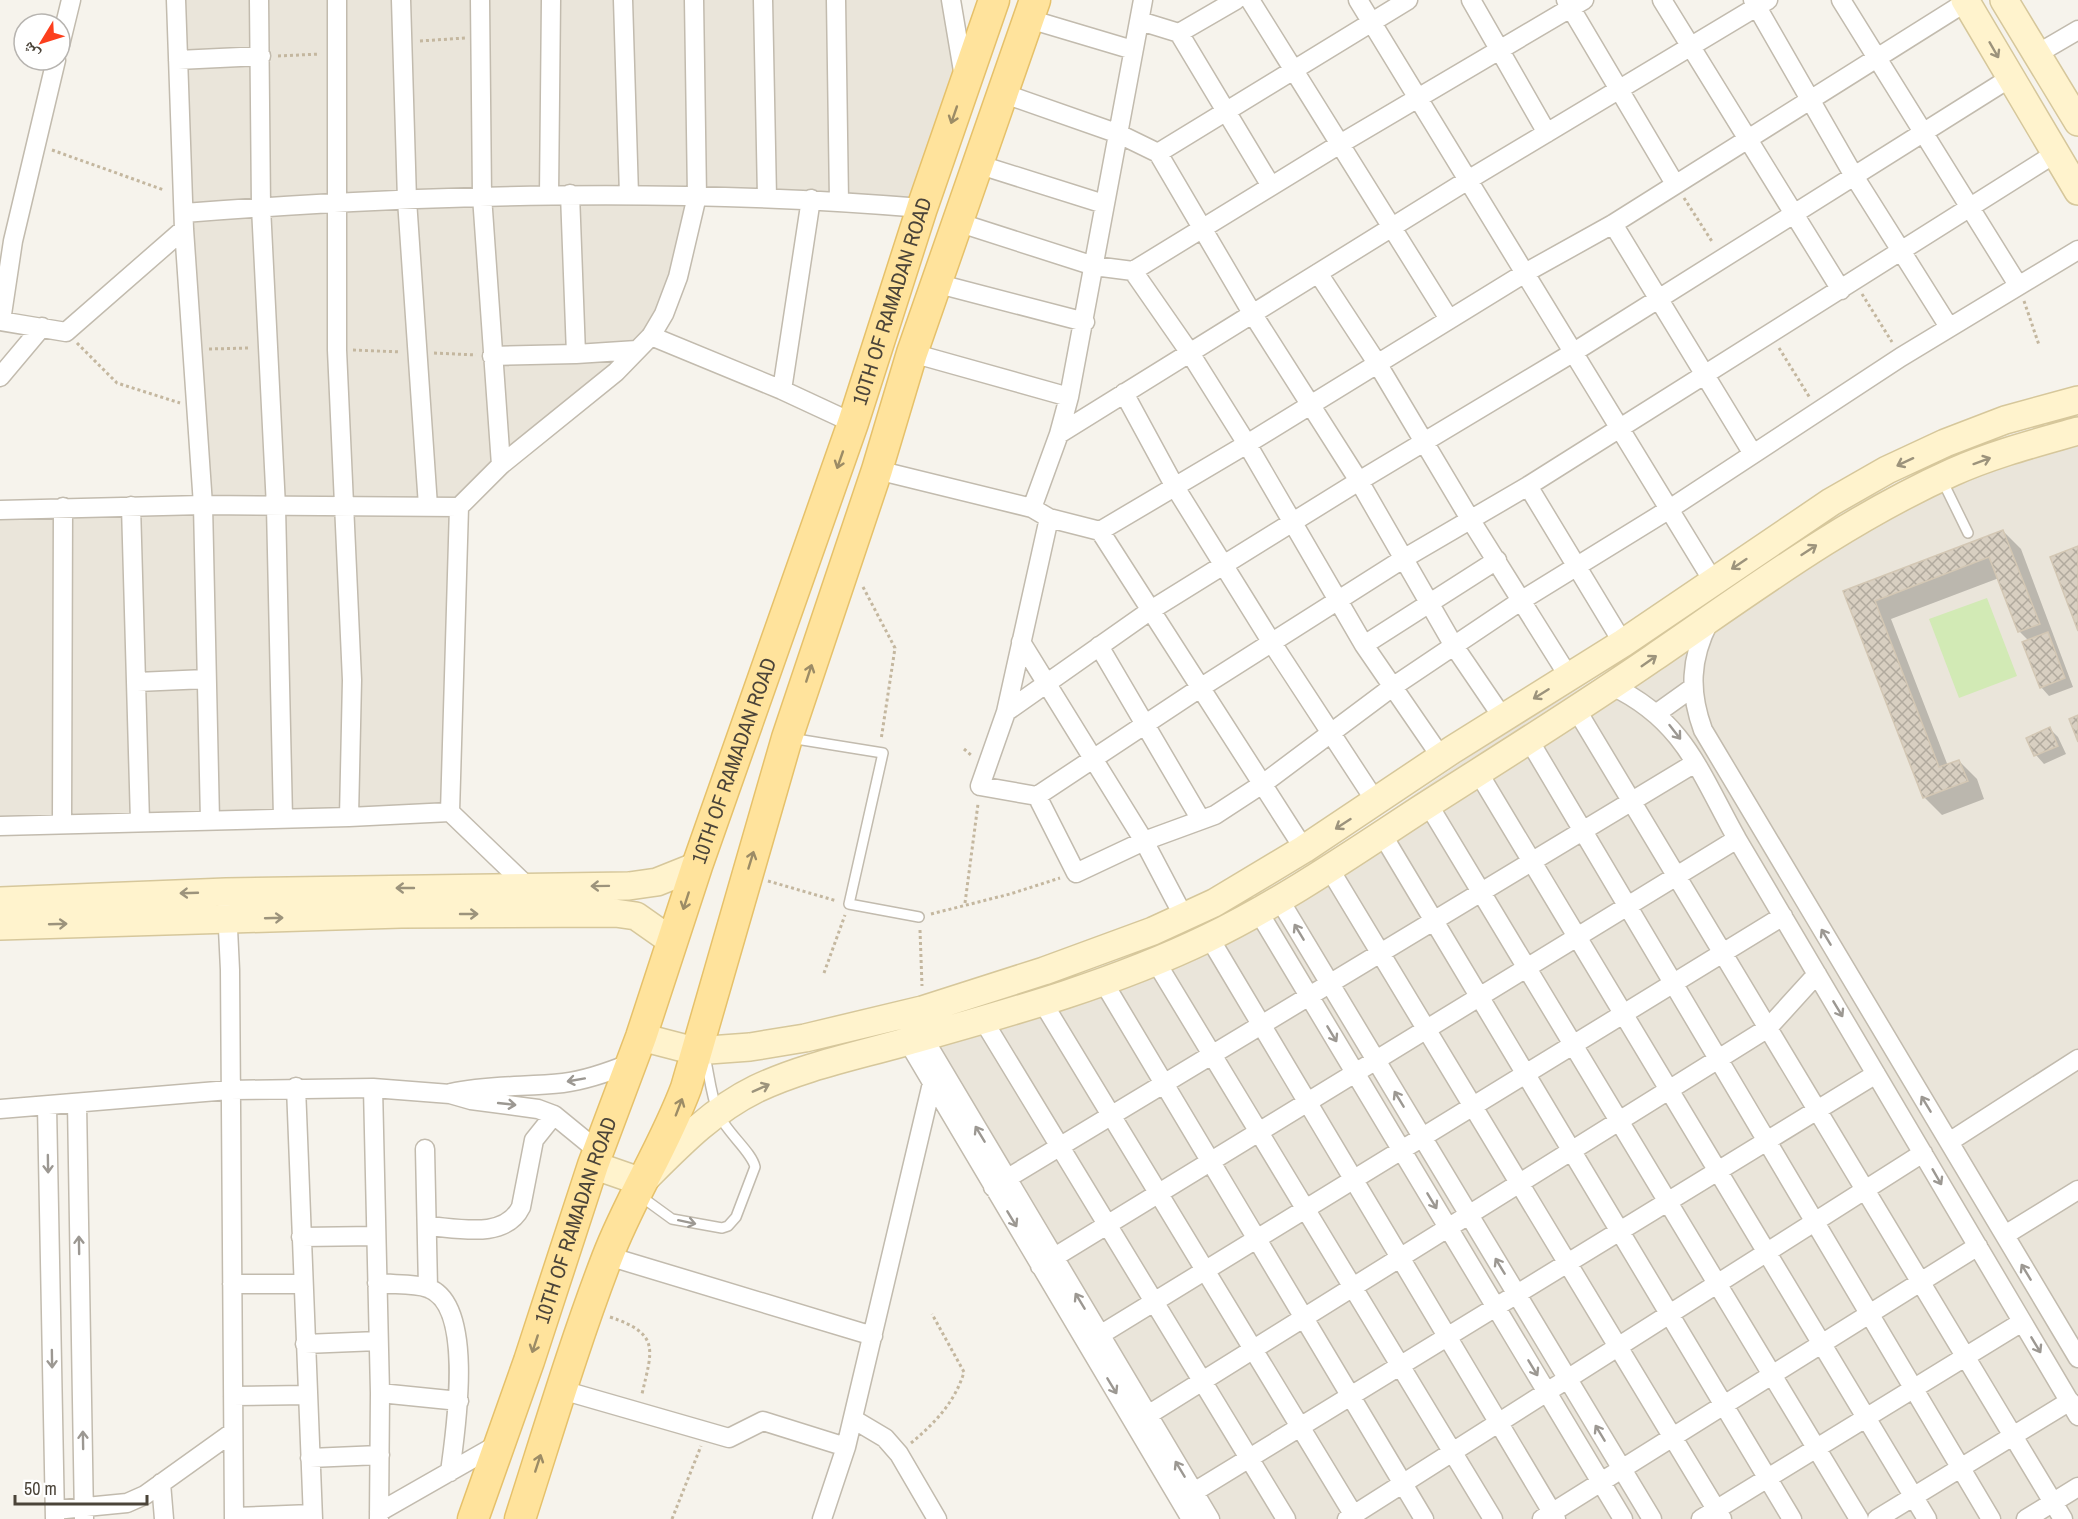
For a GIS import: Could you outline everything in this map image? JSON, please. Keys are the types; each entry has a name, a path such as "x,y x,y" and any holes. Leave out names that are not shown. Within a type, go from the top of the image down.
{"main road":[{"name":"10TH OF RAMADAN ROAD","path":"473,1519 595,1158 636,1050 697,866 853,423 922,208 994,0"},
{"path":"2004,0 2078,122"},
{"path":"1965,1 2078,191"},
{"path":"976,48 1008,11 1022,7 1031,10"},
{"name":"10TH OF RAMADAN ROAD","path":"520,1519 608,1256 639,1188 669,1132 699,1051 746,875 788,738 877,470 935,283 1031,10"},
{"path":"636,1050 699,1051 750,1047 805,1038 922,1010 1044,971 1184,917 1214,903 1304,849 1441,757 1623,643 1831,502 1887,470 1945,443 2005,420 2078,399"},
{"path":"595,1158 639,1188 682,1142 718,1112 757,1089 801,1072 1104,983 1209,937 1269,905 1529,740 1612,686 1771,574 1833,534 1941,478 2017,447 2078,431"},
{"path":"0,901 226,892 638,885 657,882 697,866"},
{"path":"0,926 401,914 615,913 636,916 673,942"}],"street":[{"path":"176,0 191,350 203,505 210,820"},
{"path":"259,0 261,207 270,348 276,507 283,818"},
{"path":"337,0 337,350 342,506 352,680 349,817"},
{"path":"401,0 404,41 406,200 428,506"},
{"path":"480,0 482,196 501,465"},
{"path":"549,195 551,0"},
{"path":"623,0 629,195"},
{"path":"450,812 459,507 501,465 616,372 651,336 678,277 697,196 694,0"},
{"path":"763,0 767,197"},
{"path":"836,0 839,201"},
{"path":"951,0 965,82"},
{"path":"1032,508 1059,434 1069,397 1085,322 1104,204 1143,0"},
{"path":"1179,33 1236,0"},
{"path":"1250,0 1449,319"},
{"path":"1358,0 1713,581"},
{"path":"1158,153 1408,0"},
{"path":"1471,0 1547,133"},
{"path":"1662,0 1793,214 1848,286"},
{"path":"1841,0 2018,285"},
{"path":"1100,531 1247,444 1525,273 1613,224 1746,138 1877,59 1965,1"},
{"path":"957,222 1094,266 1133,271 1574,2 1674,184"},
{"path":"1059,434 1468,180 1692,47 1759,2 1809,100 1854,177 1949,327"},
{"path":"1031,10 1133,50"},
{"path":"1140,21 1179,33 1271,186"},
{"path":"2037,54 2078,30"},
{"path":"178,60 261,56"},
{"path":"53,72 13,241 1,321 66,332 184,213 482,196 570,194 767,197 922,208"},
{"path":"1006,712 1151,610 1359,481 1574,352 2010,78"},
{"path":"1002,93 1119,134 1158,153 1252,314 1359,481 1454,646 1503,718"},
{"path":"1049,518 1006,712 980,786 1037,796 1144,724 1403,559 1528,486 1971,209 2056,153"},
{"path":"977,164 1104,204"},
{"path":"570,194 576,354"},
{"path":"782,390 811,199"},
{"path":"1613,224 1753,454"},
{"path":"1037,796 1076,873 1144,841 1215,815 1264,783 1391,688 1522,600 1668,510 1901,357 2078,250"},
{"path":"1133,271 1190,353 1247,444 1291,524 1391,688 1441,757"},
{"path":"1318,273 1377,363 1470,519 1569,677"},
{"path":"935,283 1085,322"},
{"path":"0,377 42,327"},
{"path":"651,336 782,390 853,423"},
{"path":"492,356 637,350"},
{"path":"912,353 1069,397"},
{"path":"1124,393 1175,487 1328,733 1376,802"},
{"path":"877,470 1032,508 1049,518 1100,531 1200,688 1264,783 1304,849"},
{"path":"1528,486 1623,643"},
{"path":"0,510 203,505 459,507"},
{"path":"131,506 140,822"},
{"path":"62,823 63,507"},
{"path":"1364,645 1497,560"},
{"path":"1710,618 1699,640 1693,663 1692,688 1695,710 1703,730 2078,1358"},
{"path":"1022,642 1144,841 1184,917"},
{"path":"1100,646 1201,820"},
{"path":"137,682 206,679"},
{"path":"1612,686 1636,698 1657,713 1678,736 2074,1409 2013,1436 1877,1519"},
{"path":"1657,713 1692,688"},
{"path":"1576,709 2063,1519"},
{"path":"1529,740 1992,1519"},
{"path":"1000,1183 1695,763"},
{"path":"1479,772 1927,1519"},
{"path":"1428,804 1859,1519"},
{"path":"0,826 349,817 450,812 528,887"},
{"path":"1382,834 1792,1519"},
{"path":"1047,1262 1737,839"},
{"path":"1329,868 1673,1437 1713,1516 1768,1478 2022,1322"},
{"path":"226,892 234,1518 312,1517 296,1088"},
{"path":"1269,905 1330,984 1652,1519"},
{"path":"1269,905 1310,996 1623,1519"},
{"path":"1100,1335 1783,916"},
{"path":"1209,937 1260,1026 1499,1423 1550,1517 1622,1468 1978,1246"},
{"path":"1156,962 1492,1519"},
{"path":"1148,1415 1768,1028 1817,974"},
{"path":"1104,983 1424,1519"},
{"path":"1042,1003 1300,1427 1352,1518 1923,1153"},
{"path":"983,1020 1286,1519"},
{"path":"915,1040 937,1062 1000,1183 1047,1262 1191,1519"},
{"path":"915,1040 932,1083 1000,1183"},
{"path":"450,1094 482,1087 563,1083 595,1077 636,1050"},
{"path":"1948,1142 2078,1059"},
{"path":"822,1519 846,1448 937,1062"},
{"path":"1194,1492 1876,1074"},
{"path":"373,1088 380,1393 379,1516"},
{"path":"0,1109 229,1090 373,1088 450,1094 471,1100 538,1109 554,1115 595,1158"},
{"path":"77,1103 84,1514"},
{"path":"47,1106 55,1515 84,1514 127,1503 161,1483 233,1432"},
{"path":"427,1226 497,1229 517,1216 521,1207 534,1140 554,1115"},
{"path":"425,1149 428,1288"},
{"path":"2005,1235 2078,1190"},
{"path":"301,1237 376,1236"},
{"path":"608,1256 873,1336"},
{"path":"1047,1262 1100,1335 1210,1519"},
{"path":"378,1283 428,1288 446,1304 452,1318 459,1401 450,1472"},
{"path":"232,1284 303,1284"},
{"path":"305,1344 378,1341"},
{"path":"562,1390 706,1434 733,1438 763,1421 846,1448"},
{"path":"380,1393 459,1401"},
{"path":"232,1396 307,1395"},
{"path":"853,1419 885,1438 899,1454 937,1519"},
{"path":"379,1516 500,1443"},
{"path":"310,1458 380,1455"},
{"path":"161,1483 164,1519"},
{"path":"2026,1519 2078,1487"}],"lane":[{"path":"1941,478 1968,532"},
{"path":"788,738 883,753 849,904 919,917"},
{"path":"639,1188 672,1219 716,1229 733,1222 755,1167 751,1155 732,1137 718,1112 699,1051"}],"path":[{"path":"404,41 481,37"},
{"path":"261,56 337,54"},
{"path":"36,145 184,213"},
{"path":"1674,184 1722,257"},
{"path":"2018,285 2039,345"},
{"path":"1848,286 1901,357"},
{"path":"66,332 117,383 196,408"},
{"path":"1770,333 1818,411"},
{"path":"191,350 270,348"},
{"path":"337,350 492,356"},
{"path":"848,558 895,648 881,734 883,753"},
{"path":"965,903 980,786"},
{"path":"922,1010 919,917 965,903 1010,894 1076,873"},
{"path":"746,875 849,904 824,973"},
{"path":"589,1310 629,1323 648,1340 652,1350 637,1414"},
{"path":"899,1454 932,1425 957,1394 964,1372 932,1314"},
{"path":"672,1519 706,1434"}],"shaded area":[{"path":"177,0 951,0 965,82 922,207 698,194 651,336 458,507 450,812 0,826 0,511 203,504"},
{"path":"2078,415 2078,1519 1198,1519 907,1028 1053,985 1175,937 1253,900 1336,848 1492,741 1642,651 1765,560 1847,508 1926,469 2006,436"}],"green space":[{"path":"1987,598 2017,676 1959,698 1929,619"}],"building":[{"path":"2003,530 2040,624 2018,632 1989,557 1875,601 1939,767 1959,760 1968,781 1923,798 1843,591"},
{"path":"2078,546 2078,631 2050,557"},
{"path":"2048,632 2065,678 2040,688 2022,642"},
{"path":"2078,715 2078,742 2069,719"},
{"path":"2050,727 2058,746 2034,756 2026,738"}]}
